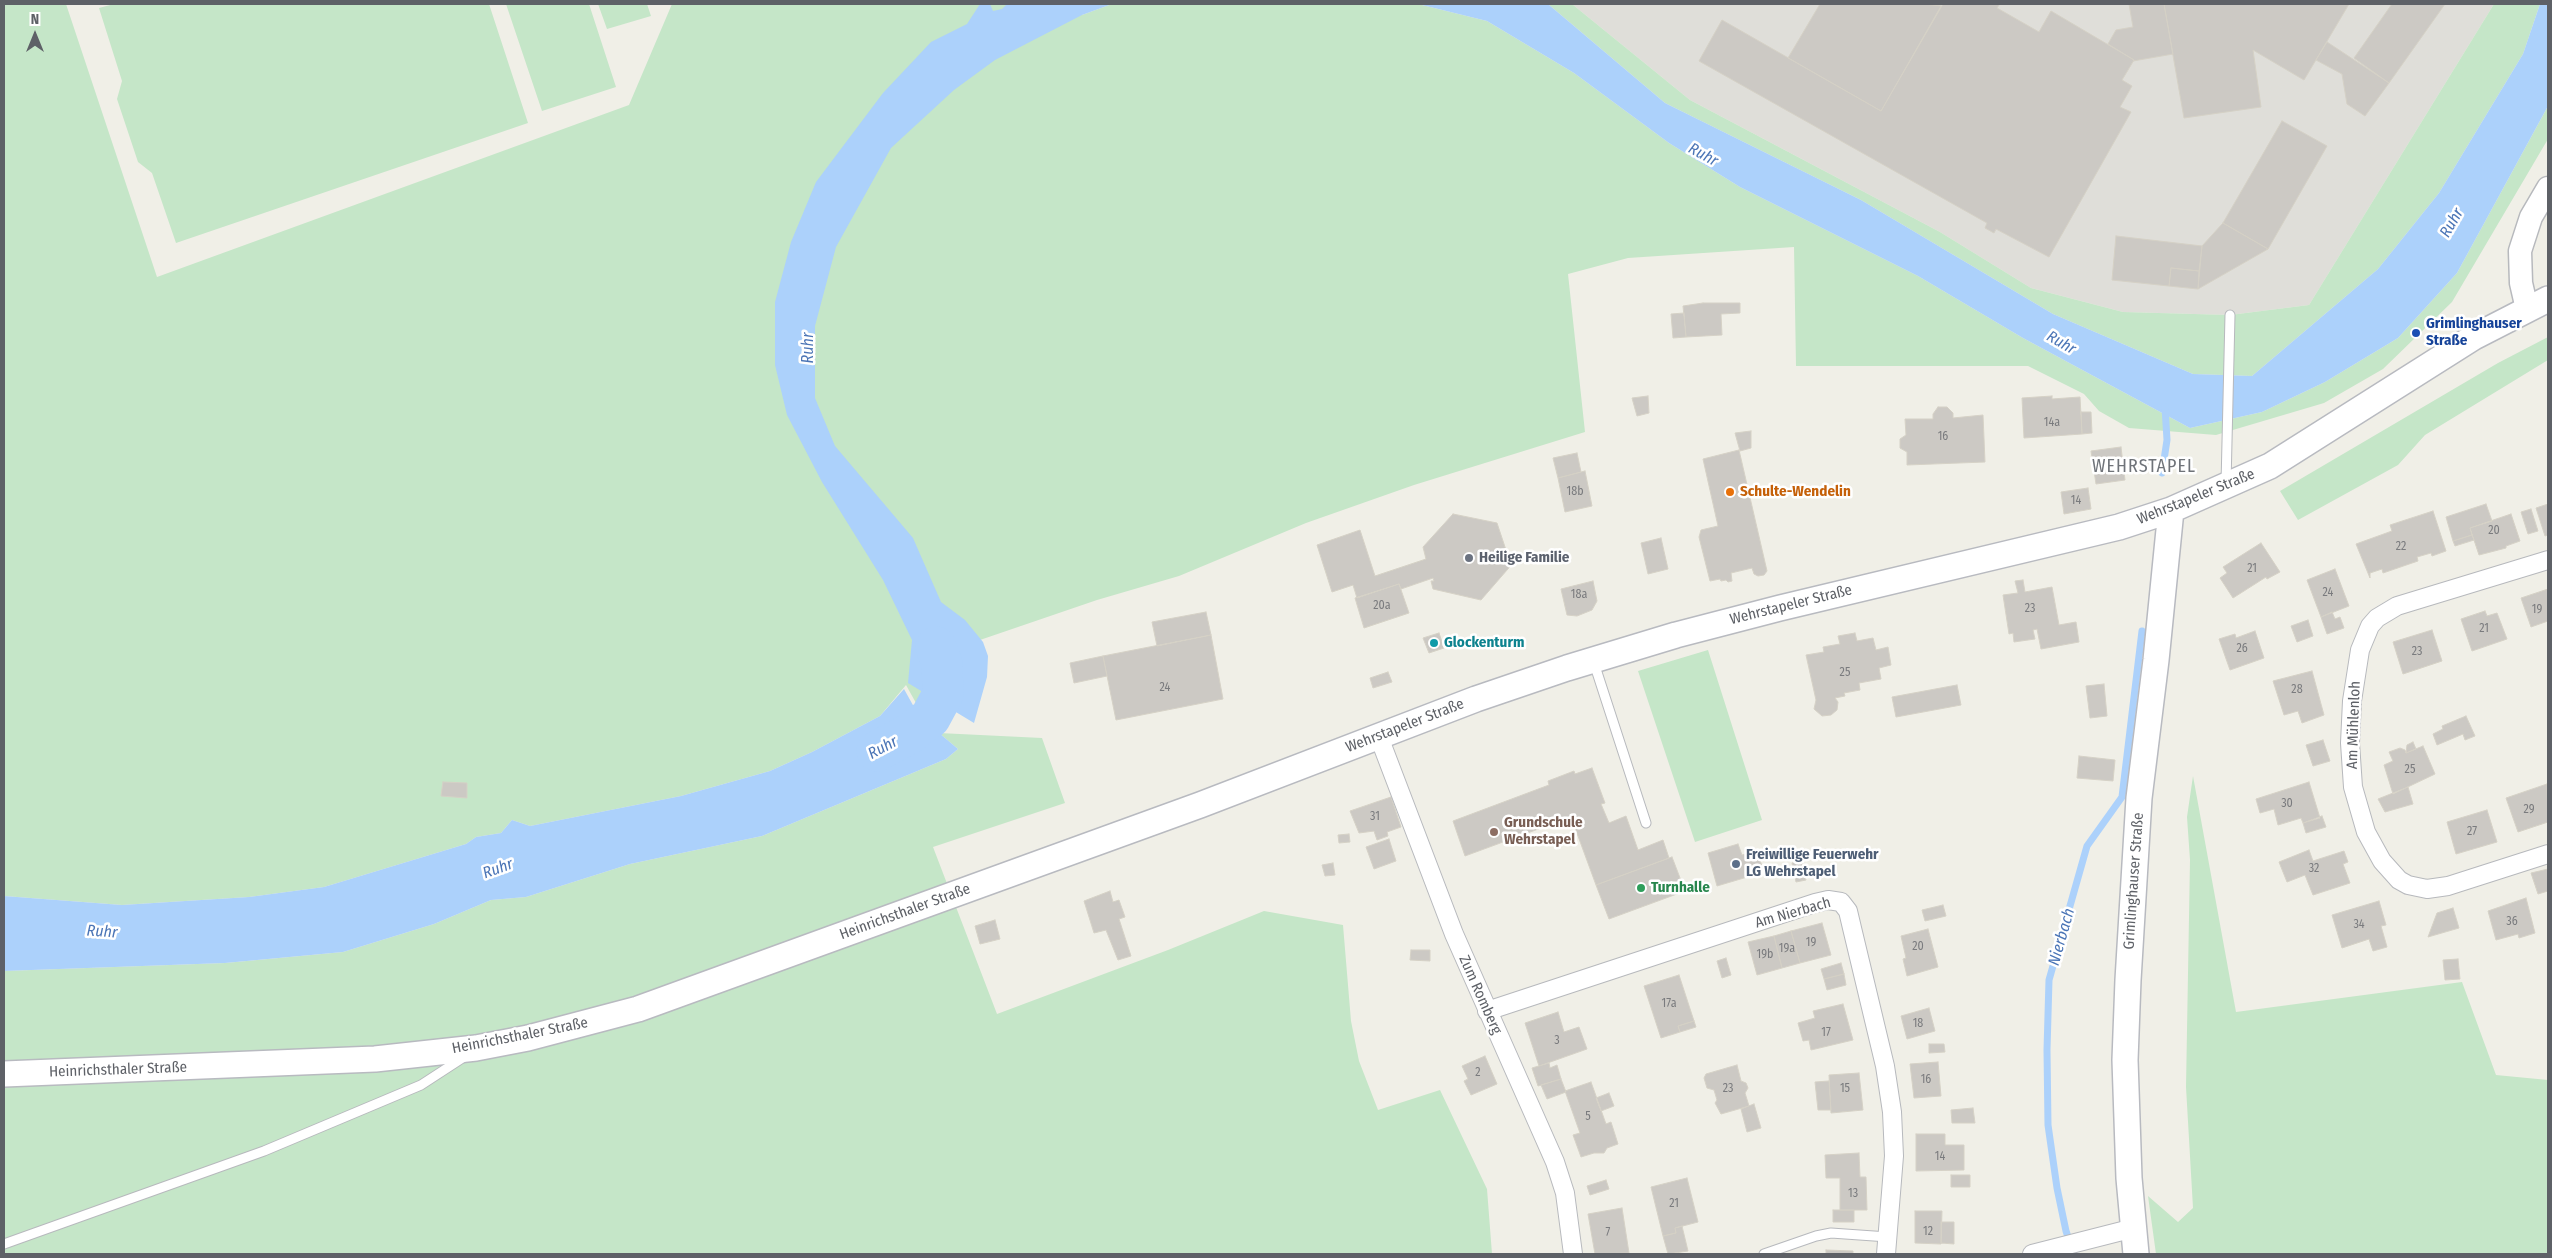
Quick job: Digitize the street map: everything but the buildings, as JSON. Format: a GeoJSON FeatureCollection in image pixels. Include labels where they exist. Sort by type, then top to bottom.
{"type":"FeatureCollection","features":[{"type":"Feature","properties":{"kind":"main road","name":"Wehrstapeler Straße"},"geometry":{"type":"LineString","coordinates":[[1012,873],[1200,805],[1476,699],[1593,660],[1761,612],[2119,527],[2171,510],[2226,475],[2270,466],[2474,337],[2538,304]]}},
{"type":"Feature","properties":{"kind":"main road","name":"Grimlinghauser Straße"},"geometry":{"type":"LineString","coordinates":[[2136,1254],[2129,1178],[2125,1060],[2128,960],[2139,798],[2156,660],[2171,510]]}},
{"type":"Feature","properties":{"kind":"main road","name":"Heinrichsthaler Straße"},"geometry":{"type":"LineString","coordinates":[[4,1074],[337,1061],[476,1048],[528,1038],[638,1009],[1012,873]]}},
{"type":"Feature","properties":{"kind":"street"},"geometry":{"type":"LineString","coordinates":[[2538,304],[2521,283],[2520,252],[2531,217],[2548,188]]}},
{"type":"Feature","properties":{"kind":"street","name":"Am Mühlenloh"},"geometry":{"type":"LineString","coordinates":[[2548,560],[2397,606],[2377,618],[2365,635],[2357,663],[2352,700],[2350,759],[2355,793],[2366,832],[2386,866],[2399,880],[2408,885],[2428,889],[2448,886],[2548,854]]}},
{"type":"Feature","properties":{"kind":"street","name":"Zum Romberg"},"geometry":{"type":"LineString","coordinates":[[1379,736],[1454,934],[1555,1162],[1565,1193],[1573,1254]]}},
{"type":"Feature","properties":{"kind":"street","name":"Am Nierbach"},"geometry":{"type":"LineString","coordinates":[[1487,1011],[1815,903],[1828,900],[1841,902],[1848,911],[1885,1066],[1890,1102],[1894,1156],[1887,1246]]}},
{"type":"Feature","properties":{"kind":"street"},"geometry":{"type":"LineString","coordinates":[[2032,1254],[2134,1228]]}},
{"type":"Feature","properties":{"kind":"lane"},"geometry":{"type":"LineString","coordinates":[[2226,475],[2230,315]]}},
{"type":"Feature","properties":{"kind":"lane"},"geometry":{"type":"LineString","coordinates":[[1593,660],[1646,823]]}},
{"type":"Feature","properties":{"kind":"lane"},"geometry":{"type":"LineString","coordinates":[[4,1244],[264,1151],[421,1085],[448,1069],[476,1048]]}},
{"type":"Feature","properties":{"kind":"lane"},"geometry":{"type":"LineString","coordinates":[[1764,1254],[1816,1236],[1831,1233],[1887,1246]]}},
{"type":"Feature","properties":{"kind":"shaded area"},"geometry":{"type":"Polygon","coordinates":[[[1572,4],[2494,4],[2309,305],[2230,315],[2123,312],[2031,288],[1940,232],[1690,100],[1572,4]]]}},
{"type":"Feature","properties":{"kind":"green space"},"geometry":{"type":"Polygon","coordinates":[[[4,4],[66,4],[157,277],[629,105],[672,4],[1082,4],[1082,15],[1112,4],[1418,4],[1487,21],[1574,73],[1669,143],[1740,187],[1918,276],[2023,338],[2190,428],[2262,412],[2325,382],[2398,338],[2457,273],[2548,106],[2548,139],[2452,302],[2383,369],[2324,403],[2216,435],[2129,428],[2099,411],[2084,394],[2028,366],[1796,366],[1794,247],[1628,258],[1568,274],[1585,432],[1414,485],[1306,523],[1179,576],[1097,600],[939,654],[921,712],[906,685],[880,716],[812,752],[770,771],[681,796],[530,826],[512,820],[501,833],[476,837],[466,844],[324,887],[249,897],[122,905],[4,896],[4,4]]]}},
{"type":"Feature","properties":{"kind":"green space"},"geometry":{"type":"Polygon","coordinates":[[[114,4],[489,4],[528,123],[176,243],[152,173],[138,162],[117,99],[122,81],[99,8],[114,4]]]}},
{"type":"Feature","properties":{"kind":"green space"},"geometry":{"type":"Polygon","coordinates":[[[506,4],[589,4],[616,87],[542,111],[506,4]]]}},
{"type":"Feature","properties":{"kind":"green space"},"geometry":{"type":"Polygon","coordinates":[[[598,4],[647,4],[651,16],[607,29],[598,4]]]}},
{"type":"Feature","properties":{"kind":"green space"},"geometry":{"type":"Polygon","coordinates":[[[1548,4],[1572,4],[1690,100],[1940,232],[2031,288],[2123,312],[2230,315],[2309,305],[2494,4],[2540,4],[2523,54],[2439,193],[2378,269],[2252,376],[2193,374],[2053,314],[1861,200],[1665,103],[1548,4]]]}},
{"type":"Feature","properties":{"kind":"green space"},"geometry":{"type":"Polygon","coordinates":[[[2548,337],[2548,360],[2425,435],[2398,465],[2298,520],[2280,491],[2498,363],[2548,337]]]}},
{"type":"Feature","properties":{"kind":"green space"},"geometry":{"type":"Polygon","coordinates":[[[1708,650],[1762,820],[1695,842],[1638,671],[1708,650]]]}},
{"type":"Feature","properties":{"kind":"green space"},"geometry":{"type":"Polygon","coordinates":[[[939,733],[1042,738],[1065,803],[933,847],[997,1014],[1168,950],[1264,911],[1343,925],[1351,1021],[1359,1061],[1378,1110],[1440,1090],[1487,1189],[1492,1254],[4,1254],[4,971],[225,963],[343,952],[434,924],[491,900],[526,897],[630,864],[762,836],[946,759],[958,749],[939,733]]]}},
{"type":"Feature","properties":{"kind":"green space"},"geometry":{"type":"Polygon","coordinates":[[[2193,776],[2236,1012],[2462,982],[2496,1075],[2548,1080],[2548,1254],[2156,1254],[2148,1196],[2178,1222],[2193,1208],[2186,1087],[2190,860],[2187,817],[2193,776]]]}},
{"type":"Feature","properties":{"kind":"water"},"geometry":{"type":"Polygon","coordinates":[[[980,4],[990,4],[993,11],[1002,9],[1007,4],[1112,4],[1082,15],[995,60],[954,90],[891,148],[836,247],[815,326],[815,398],[835,446],[913,538],[941,602],[965,620],[983,642],[988,656],[987,677],[974,723],[908,683],[912,640],[883,580],[822,482],[787,415],[775,365],[775,302],[791,242],[816,182],[883,93],[931,42],[967,24],[980,4]]]}},
{"type":"Feature","properties":{"kind":"water"},"geometry":{"type":"Polygon","coordinates":[[[1418,4],[1548,4],[1665,103],[1861,200],[2053,314],[2193,374],[2252,376],[2378,269],[2439,193],[2523,54],[2540,4],[2548,4],[2548,106],[2457,273],[2398,338],[2325,382],[2262,412],[2190,428],[2023,338],[1918,276],[1740,187],[1669,143],[1574,73],[1487,21],[1418,4]]]}},
{"type":"Feature","properties":{"kind":"water"},"geometry":{"type":"Polygon","coordinates":[[[904,689],[919,716],[958,749],[946,759],[762,836],[630,864],[526,897],[491,900],[434,924],[343,952],[225,963],[4,971],[4,896],[122,905],[249,897],[324,887],[466,844],[476,837],[501,833],[512,820],[530,826],[681,796],[770,771],[812,752],[880,716],[904,689]]]}},
{"type":"Feature","properties":{"kind":"waterway","name":"Nierbach"},"geometry":{"type":"LineString","coordinates":[[2162,473],[2167,440],[2165,407]]}},
{"type":"Feature","properties":{"kind":"waterway","name":"Nierbach"},"geometry":{"type":"LineString","coordinates":[[2074,1254],[2066,1231],[2057,1188],[2048,1125],[2047,1050],[2049,980],[2087,846],[2122,797],[2142,631]]}},
{"type":"Feature","properties":{"kind":"waterway","name":"Ruhr"},"geometry":{"type":"LineString","coordinates":[[877,751],[907,735],[930,718],[943,694],[942,664],[936,647]]}},
{"type":"Feature","properties":{"kind":"place","name":"Grimlinghauser Straße"},"geometry":{"type":"Point","coordinates":[2416,333]}},
{"type":"Feature","properties":{"kind":"place","name":"Schulte-Wendelin"},"geometry":{"type":"Point","coordinates":[1730,492]}},
{"type":"Feature","properties":{"kind":"place","name":"Heilige Familie"},"geometry":{"type":"Point","coordinates":[1469,558]}},
{"type":"Feature","properties":{"kind":"place","name":"Glockenturm"},"geometry":{"type":"Point","coordinates":[1434,643]}},
{"type":"Feature","properties":{"kind":"place","name":"Grundschule Wehrstapel"},"geometry":{"type":"Point","coordinates":[1494,832]}},
{"type":"Feature","properties":{"kind":"place","name":"Freiwillige Feuerwehr LG Wehrstapel"},"geometry":{"type":"Point","coordinates":[1736,864]}},
{"type":"Feature","properties":{"kind":"place","name":"Turnhalle"},"geometry":{"type":"Point","coordinates":[1641,888]}},
{"type":"Feature","properties":{"kind":"district","name":"WEHRSTAPEL"},"geometry":{"type":"Point","coordinates":[2144,467]}}]}
